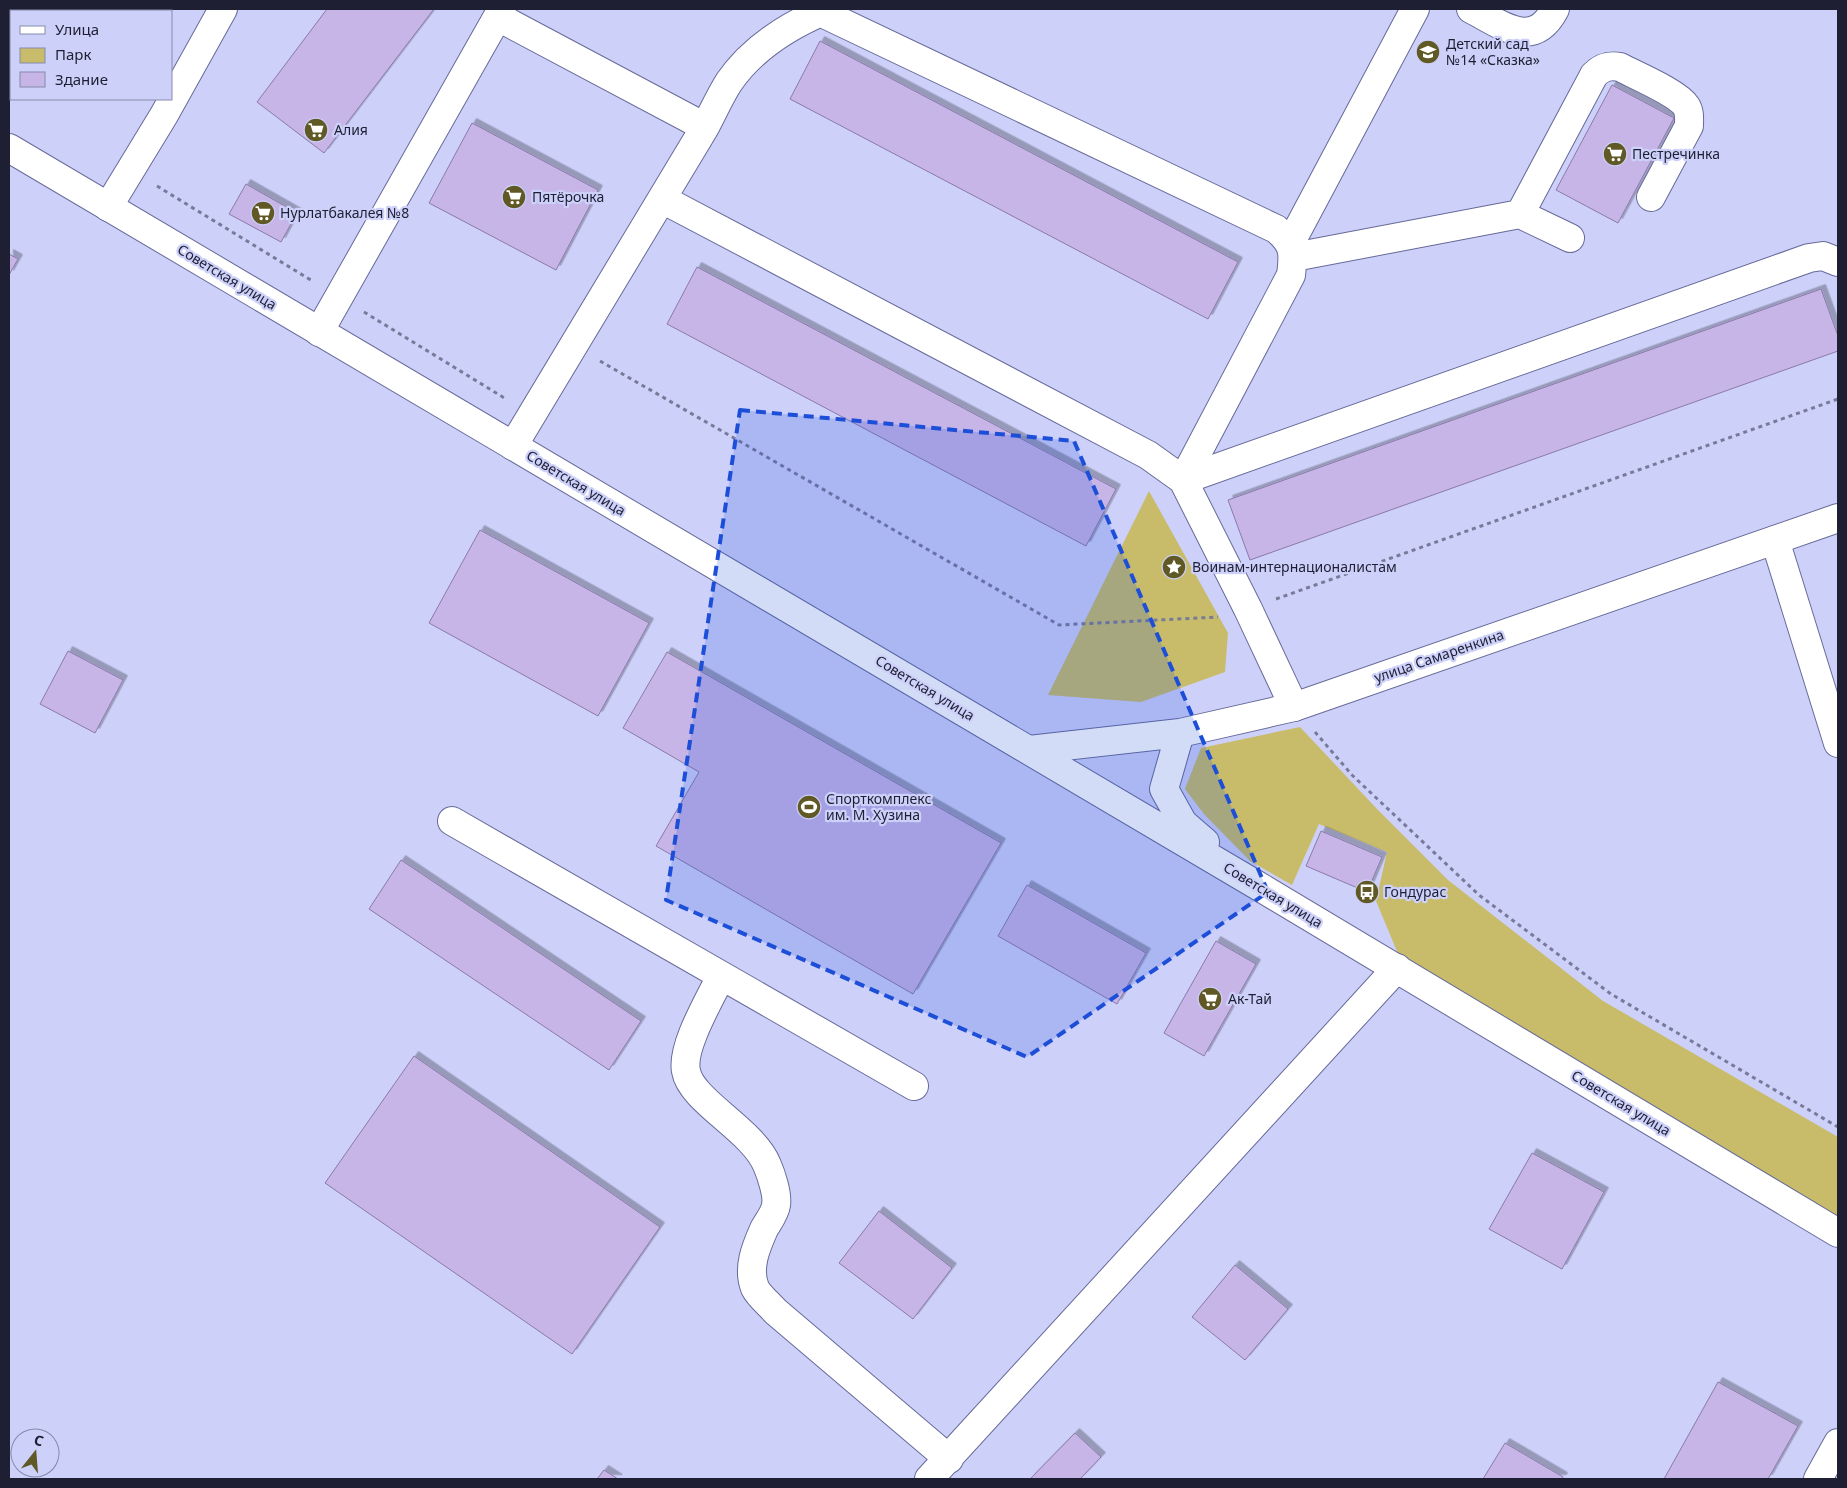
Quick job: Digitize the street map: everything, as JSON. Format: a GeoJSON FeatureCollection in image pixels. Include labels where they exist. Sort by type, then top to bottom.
{"type":"FeatureCollection","features":[{"type":"Feature","properties":{"kind":"main road"},"geometry":{"type":"LineString","coordinates":[[108,207],[164,115],[223,9]]}},
{"type":"Feature","properties":{"kind":"main road"},"geometry":{"type":"LineString","coordinates":[[1183,480],[1290,275],[1292,250],[1415,9]]}},
{"type":"Feature","properties":{"kind":"main road"},"geometry":{"type":"LineString","coordinates":[[1471,9],[1509,29],[1527,32],[1537,30],[1548,22],[1555,9]]}},
{"type":"Feature","properties":{"kind":"main road"},"geometry":{"type":"LineString","coordinates":[[513,446],[705,127],[729,82],[755,53],[785,29],[824,10],[1276,229],[1292,250]]}},
{"type":"Feature","properties":{"kind":"main road"},"geometry":{"type":"LineString","coordinates":[[319,332],[500,13],[705,127]]}},
{"type":"Feature","properties":{"kind":"main road"},"geometry":{"type":"LineString","coordinates":[[1520,214],[1594,75],[1601,68],[1610,66],[1620,67],[1674,95],[1685,104],[1689,114],[1689,126],[1651,197]]}},
{"type":"Feature","properties":{"kind":"main road","name":"Советская улица"},"geometry":{"type":"LineString","coordinates":[[9,148],[1397,968],[1838,1233]]}},
{"type":"Feature","properties":{"kind":"main road"},"geometry":{"type":"LineString","coordinates":[[662,199],[1148,455],[1183,480],[1248,609],[1294,707]]}},
{"type":"Feature","properties":{"kind":"main road"},"geometry":{"type":"LineString","coordinates":[[1292,250],[1520,214],[1570,238]]}},
{"type":"Feature","properties":{"kind":"main road"},"geometry":{"type":"LineString","coordinates":[[1183,480],[1809,258],[1823,256],[1838,262]]}},
{"type":"Feature","properties":{"kind":"main road","name":"улица Самаренкина"},"geometry":{"type":"LineString","coordinates":[[1029,750],[1180,734],[1294,707],[1838,518]]}},
{"type":"Feature","properties":{"kind":"main road"},"geometry":{"type":"LineString","coordinates":[[1776,540],[1838,743]]}},
{"type":"Feature","properties":{"kind":"main road"},"geometry":{"type":"LineString","coordinates":[[1180,734],[1164,789],[1183,823],[1255,884]]}},
{"type":"Feature","properties":{"kind":"main road"},"geometry":{"type":"LineString","coordinates":[[452,822],[914,1086]]}},
{"type":"Feature","properties":{"kind":"main road"},"geometry":{"type":"LineString","coordinates":[[929,1479],[1397,968]]}},
{"type":"Feature","properties":{"kind":"main road"},"geometry":{"type":"LineString","coordinates":[[721,976],[688,1046],[684,1060],[686,1074],[695,1090],[753,1141],[767,1163],[773,1180],[776,1205],[761,1236],[751,1266],[755,1288],[774,1311],[949,1459]]}},
{"type":"Feature","properties":{"kind":"main road"},"geometry":{"type":"LineString","coordinates":[[1818,1479],[1838,1443]]}},
{"type":"Feature","properties":{"kind":"path"},"geometry":{"type":"LineString","coordinates":[[573,346],[1059,626],[1231,616],[1838,399]]}},
{"type":"Feature","properties":{"kind":"path"},"geometry":{"type":"LineString","coordinates":[[1294,707],[1352,775],[1479,895],[1611,994],[1838,1127]]}},
{"type":"Feature","properties":{"kind":"highlighted area"},"geometry":{"type":"Polygon","coordinates":[[[740,410],[1074,441],[1268,892],[1027,1057],[666,900],[740,410]]]}},
{"type":"Feature","properties":{"kind":"green space"},"geometry":{"type":"Polygon","coordinates":[[[1149,491],[1228,633],[1225,672],[1141,702],[1048,695],[1149,491]]]}},
{"type":"Feature","properties":{"kind":"green space"},"geometry":{"type":"Polygon","coordinates":[[[1300,727],[1378,810],[1448,880],[1603,1001],[1838,1137],[1838,1223],[1401,961],[1376,901],[1387,852],[1319,824],[1292,885],[1250,861],[1204,814],[1185,789],[1201,748],[1300,727]]]}},
{"type":"Feature","properties":{"kind":"building"},"geometry":{"type":"Polygon","coordinates":[[[327,9],[434,9],[324,153],[257,102],[327,9]]]}},
{"type":"Feature","properties":{"kind":"building"},"geometry":{"type":"Polygon","coordinates":[[[820,41],[1238,262],[1208,319],[790,99],[820,41]]]}},
{"type":"Feature","properties":{"kind":"building","name":"Пестречинка"},"geometry":{"type":"Polygon","coordinates":[[[1612,85],[1674,118],[1618,223],[1556,190],[1612,85]]]}},
{"type":"Feature","properties":{"kind":"building"},"geometry":{"type":"Polygon","coordinates":[[[472,123],[598,190],[556,270],[429,203],[472,123]]]}},
{"type":"Feature","properties":{"kind":"building","name":"Нурлатбакалея №8"},"geometry":{"type":"Polygon","coordinates":[[[246,184],[297,213],[281,242],[229,214],[246,184]]]}},
{"type":"Feature","properties":{"kind":"building"},"geometry":{"type":"Polygon","coordinates":[[[9,254],[18,259],[9,275],[9,254]]]}},
{"type":"Feature","properties":{"kind":"building"},"geometry":{"type":"Polygon","coordinates":[[[697,267],[1116,489],[1086,546],[667,324],[697,267]]]}},
{"type":"Feature","properties":{"kind":"building"},"geometry":{"type":"Polygon","coordinates":[[[1821,289],[1838,336],[1838,351],[1250,560],[1228,500],[1821,289]]]}},
{"type":"Feature","properties":{"kind":"building"},"geometry":{"type":"Polygon","coordinates":[[[480,530],[649,623],[598,716],[429,623],[480,530]]]}},
{"type":"Feature","properties":{"kind":"building"},"geometry":{"type":"Polygon","coordinates":[[[68,651],[123,680],[95,733],[40,704],[68,651]]]}},
{"type":"Feature","properties":{"kind":"building","name":"Спорткомплекс им. М. Хузина"},"geometry":{"type":"Polygon","coordinates":[[[667,652],[1001,843],[913,994],[656,846],[699,772],[623,728],[667,652]]]}},
{"type":"Feature","properties":{"kind":"building"},"geometry":{"type":"Polygon","coordinates":[[[1321,831],[1382,857],[1367,892],[1306,866],[1321,831]]]}},
{"type":"Feature","properties":{"kind":"building"},"geometry":{"type":"Polygon","coordinates":[[[401,860],[641,1021],[609,1070],[369,909],[401,860]]]}},
{"type":"Feature","properties":{"kind":"building"},"geometry":{"type":"Polygon","coordinates":[[[1027,885],[1146,953],[1117,1004],[998,936],[1027,885]]]}},
{"type":"Feature","properties":{"kind":"building","name":"Ак-Тай"},"geometry":{"type":"Polygon","coordinates":[[[1216,941],[1256,964],[1204,1056],[1164,1033],[1216,941]]]}},
{"type":"Feature","properties":{"kind":"building"},"geometry":{"type":"Polygon","coordinates":[[[414,1056],[660,1227],[572,1354],[325,1183],[414,1056]]]}},
{"type":"Feature","properties":{"kind":"building"},"geometry":{"type":"Polygon","coordinates":[[[1532,1153],[1604,1192],[1562,1269],[1489,1229],[1532,1153]]]}},
{"type":"Feature","properties":{"kind":"building"},"geometry":{"type":"Polygon","coordinates":[[[879,1211],[952,1268],[913,1319],[839,1263],[879,1211]]]}},
{"type":"Feature","properties":{"kind":"building"},"geometry":{"type":"Polygon","coordinates":[[[1235,1265],[1288,1309],[1245,1360],[1192,1317],[1235,1265]]]}},
{"type":"Feature","properties":{"kind":"building"},"geometry":{"type":"Polygon","coordinates":[[[1718,1382],[1798,1426],[1768,1479],[1664,1479],[1718,1382]]]}},
{"type":"Feature","properties":{"kind":"building"},"geometry":{"type":"Polygon","coordinates":[[[1075,1433],[1101,1457],[1080,1479],[1030,1479],[1075,1433]]]}},
{"type":"Feature","properties":{"kind":"building"},"geometry":{"type":"Polygon","coordinates":[[[1505,1443],[1563,1477],[1562,1479],[1483,1479],[1505,1443]]]}},
{"type":"Feature","properties":{"kind":"building"},"geometry":{"type":"Polygon","coordinates":[[[604,1470],[618,1479],[597,1479],[604,1470]]]}},
{"type":"Feature","properties":{"kind":"place","name":"Детский сад №14 «Сказка»"},"geometry":{"type":"Point","coordinates":[1428,52]}},
{"type":"Feature","properties":{"kind":"place","name":"Алия"},"geometry":{"type":"Point","coordinates":[316,130]}},
{"type":"Feature","properties":{"kind":"place","name":"Пестречинка"},"geometry":{"type":"Point","coordinates":[1615,154]}},
{"type":"Feature","properties":{"kind":"place","name":"Пятёрочка"},"geometry":{"type":"Point","coordinates":[514,197]}},
{"type":"Feature","properties":{"kind":"place","name":"Нурлатбакалея №8"},"geometry":{"type":"Point","coordinates":[263,213]}},
{"type":"Feature","properties":{"kind":"place","name":"Воинам-интернационалистам"},"geometry":{"type":"Point","coordinates":[1174,567]}},
{"type":"Feature","properties":{"kind":"place","name":"Спорткомплекс им. М. Хузина"},"geometry":{"type":"Point","coordinates":[809,807]}},
{"type":"Feature","properties":{"kind":"place","name":"Гондурас"},"geometry":{"type":"Point","coordinates":[1367,892]}},
{"type":"Feature","properties":{"kind":"place","name":"Ак-Тай"},"geometry":{"type":"Point","coordinates":[1210,999]}}]}
